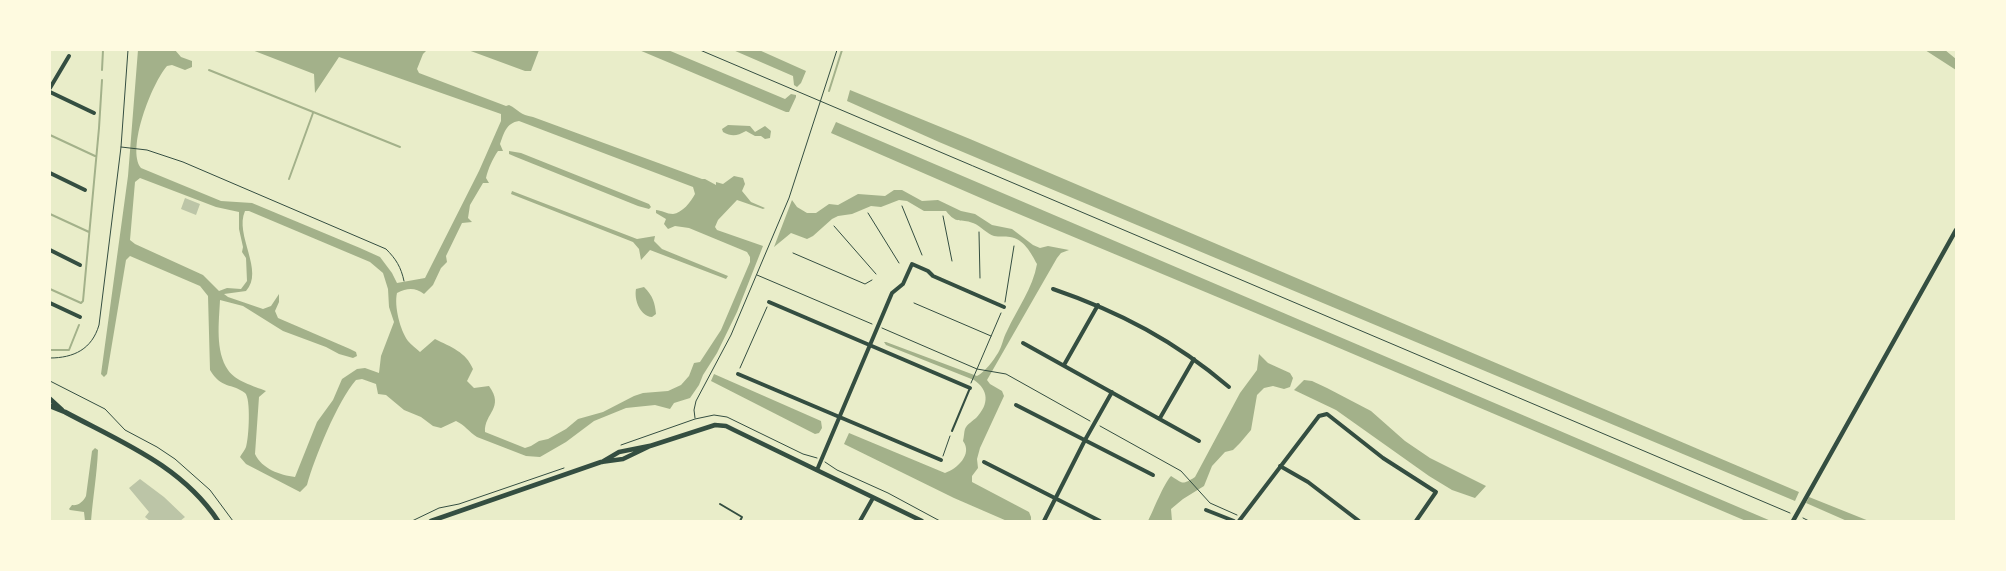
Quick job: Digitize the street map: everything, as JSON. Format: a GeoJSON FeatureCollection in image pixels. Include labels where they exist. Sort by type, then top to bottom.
{"type":"FeatureCollection","features":[{"type":"Feature","properties":{"kind":"main road"},"geometry":{"type":"LineString","coordinates":[[50,399],[65,412]]}},
{"type":"Feature","properties":{"kind":"main road"},"geometry":{"type":"LineString","coordinates":[[50,406],[65,412],[164,465],[195,492],[218,521]]}},
{"type":"Feature","properties":{"kind":"street"},"geometry":{"type":"LineString","coordinates":[[69,56],[50,90],[94,113]]}},
{"type":"Feature","properties":{"kind":"street"},"geometry":{"type":"LineString","coordinates":[[50,173],[85,190]]}},
{"type":"Feature","properties":{"kind":"street"},"geometry":{"type":"LineString","coordinates":[[1792,521],[1956,230]]}},
{"type":"Feature","properties":{"kind":"street"},"geometry":{"type":"LineString","coordinates":[[50,250],[80,265]]}},
{"type":"Feature","properties":{"kind":"street"},"geometry":{"type":"LineString","coordinates":[[817,470],[892,293],[903,284],[912,264],[928,271],[933,276],[1004,307]]}},
{"type":"Feature","properties":{"kind":"street"},"geometry":{"type":"LineString","coordinates":[[1053,289],[1098,305],[1147,328],[1194,359],[1229,387]]}},
{"type":"Feature","properties":{"kind":"street"},"geometry":{"type":"LineString","coordinates":[[769,302],[970,388]]}},
{"type":"Feature","properties":{"kind":"street"},"geometry":{"type":"LineString","coordinates":[[50,303],[80,317]]}},
{"type":"Feature","properties":{"kind":"street"},"geometry":{"type":"LineString","coordinates":[[1064,365],[1098,305]]}},
{"type":"Feature","properties":{"kind":"street"},"geometry":{"type":"LineString","coordinates":[[1023,343],[1199,441]]}},
{"type":"Feature","properties":{"kind":"street"},"geometry":{"type":"LineString","coordinates":[[1160,418],[1194,359]]}},
{"type":"Feature","properties":{"kind":"street"},"geometry":{"type":"LineString","coordinates":[[738,374],[941,460]]}},
{"type":"Feature","properties":{"kind":"street"},"geometry":{"type":"LineString","coordinates":[[1044,521],[1085,440],[1112,392]]}},
{"type":"Feature","properties":{"kind":"street"},"geometry":{"type":"LineString","coordinates":[[1016,405],[1153,475]]}},
{"type":"Feature","properties":{"kind":"street"},"geometry":{"type":"LineString","coordinates":[[1240,519],[1319,416],[1327,414],[1383,458],[1436,492],[1416,521]]}},
{"type":"Feature","properties":{"kind":"street"},"geometry":{"type":"LineString","coordinates":[[431,521],[601,462],[623,459],[650,446],[704,427],[720,425],[922,521]]}},
{"type":"Feature","properties":{"kind":"street"},"geometry":{"type":"LineString","coordinates":[[984,462],[1100,521]]}},
{"type":"Feature","properties":{"kind":"street"},"geometry":{"type":"LineString","coordinates":[[1280,466],[1308,482],[1359,521]]}},
{"type":"Feature","properties":{"kind":"street"},"geometry":{"type":"LineString","coordinates":[[860,521],[873,498]]}},
{"type":"Feature","properties":{"kind":"street"},"geometry":{"type":"LineString","coordinates":[[1206,510],[1234,521]]}},
{"type":"Feature","properties":{"kind":"lane"},"geometry":{"type":"LineString","coordinates":[[952,431],[970,388]]}},
{"type":"Feature","properties":{"kind":"lane"},"geometry":{"type":"LineString","coordinates":[[720,504],[742,517],[740,521]]}},
{"type":"Feature","properties":{"kind":"path"},"geometry":{"type":"LineString","coordinates":[[50,358],[72,355],[90,344],[96,334],[114,212],[128,50]]}},
{"type":"Feature","properties":{"kind":"path"},"geometry":{"type":"LineString","coordinates":[[700,50],[1810,521]]}},
{"type":"Feature","properties":{"kind":"path"},"geometry":{"type":"LineString","coordinates":[[695,419],[696,401],[731,335],[789,198],[837,50]]}},
{"type":"Feature","properties":{"kind":"path"},"geometry":{"type":"LineString","coordinates":[[120,147],[166,155],[386,249],[395,257],[401,268],[404,281]]}},
{"type":"Feature","properties":{"kind":"path"},"geometry":{"type":"LineString","coordinates":[[902,206],[922,255]]}},
{"type":"Feature","properties":{"kind":"path"},"geometry":{"type":"LineString","coordinates":[[868,213],[899,263]]}},
{"type":"Feature","properties":{"kind":"path"},"geometry":{"type":"LineString","coordinates":[[943,216],[952,261]]}},
{"type":"Feature","properties":{"kind":"path"},"geometry":{"type":"LineString","coordinates":[[834,226],[876,274]]}},
{"type":"Feature","properties":{"kind":"path"},"geometry":{"type":"LineString","coordinates":[[979,232],[980,278]]}},
{"type":"Feature","properties":{"kind":"path"},"geometry":{"type":"LineString","coordinates":[[793,253],[865,284],[872,280]]}},
{"type":"Feature","properties":{"kind":"path"},"geometry":{"type":"LineString","coordinates":[[758,275],[979,369],[1003,373]]}},
{"type":"Feature","properties":{"kind":"path"},"geometry":{"type":"LineString","coordinates":[[738,374],[769,302]]}},
{"type":"Feature","properties":{"kind":"path"},"geometry":{"type":"LineString","coordinates":[[914,303],[992,336]]}},
{"type":"Feature","properties":{"kind":"path"},"geometry":{"type":"LineString","coordinates":[[971,382],[975,373]]}},
{"type":"Feature","properties":{"kind":"path"},"geometry":{"type":"LineString","coordinates":[[50,381],[105,409],[125,430],[175,459],[210,490],[232,521]]}},
{"type":"Feature","properties":{"kind":"path"},"geometry":{"type":"LineString","coordinates":[[620,446],[695,419],[714,415],[723,416],[803,454],[821,460],[837,470],[888,493],[940,521]]}},
{"type":"Feature","properties":{"kind":"path"},"geometry":{"type":"LineString","coordinates":[[941,460],[952,431]]}},
{"type":"Feature","properties":{"kind":"path"},"geometry":{"type":"LineString","coordinates":[[412,521],[439,508],[459,504],[567,467]]}},
{"type":"Feature","properties":{"kind":"path"},"geometry":{"type":"LineString","coordinates":[[1181,471],[1204,499],[1240,519]]}},
{"type":"Feature","properties":{"kind":"shaded area"},"geometry":{"type":"Polygon","coordinates":[[[138,50],[175,50],[181,57],[192,61],[192,67],[185,70],[172,65],[167,66],[154,86],[139,132],[137,159],[141,168],[221,201],[252,203],[360,248],[380,257],[397,283],[425,278],[479,171],[501,121],[501,114],[339,57],[315,93],[314,74],[252,50],[427,50],[423,54],[417,69],[419,73],[506,106],[509,105],[525,115],[705,179],[716,185],[716,182],[723,184],[734,176],[743,178],[745,184],[742,191],[751,202],[765,208],[763,209],[737,200],[718,220],[715,227],[717,230],[763,246],[737,312],[699,385],[690,398],[674,403],[670,409],[655,405],[626,408],[594,421],[566,442],[540,457],[526,456],[477,437],[456,421],[441,428],[433,426],[421,417],[404,410],[386,395],[378,394],[376,384],[362,379],[356,380],[334,415],[315,460],[307,485],[300,492],[246,464],[240,457],[246,447],[248,435],[249,410],[247,396],[240,390],[222,383],[210,370],[208,296],[200,286],[130,256],[126,260],[107,374],[104,377],[101,374],[128,176],[138,50]],[[519,121],[506,129],[500,144],[503,151],[498,151],[489,167],[486,178],[489,183],[483,183],[470,205],[468,218],[472,222],[462,223],[446,256],[447,262],[441,268],[433,285],[424,294],[411,289],[397,293],[396,304],[402,331],[412,345],[420,352],[435,339],[452,348],[466,358],[473,369],[467,381],[474,388],[489,386],[495,400],[495,405],[487,420],[485,432],[525,448],[548,439],[566,429],[578,419],[603,412],[634,396],[643,393],[668,391],[681,385],[689,376],[694,363],[700,362],[721,330],[750,262],[750,257],[747,252],[689,228],[675,226],[668,229],[664,224],[666,219],[656,213],[656,210],[673,214],[680,212],[689,204],[695,194],[693,187],[519,121]],[[140,178],[135,182],[130,240],[203,275],[219,291],[227,288],[241,289],[247,281],[246,258],[242,252],[243,247],[239,229],[239,212],[216,207],[140,178]],[[245,211],[243,231],[251,263],[251,283],[246,291],[224,294],[263,309],[271,306],[279,294],[279,302],[275,311],[278,318],[350,349],[356,352],[357,356],[353,358],[339,354],[326,347],[283,331],[243,306],[220,300],[219,345],[228,370],[245,383],[266,391],[259,397],[255,454],[262,464],[272,470],[283,475],[295,477],[317,422],[333,400],[342,379],[357,369],[365,368],[379,373],[381,356],[394,322],[389,307],[388,289],[383,273],[370,262],[249,211],[245,211]]]}},
{"type":"Feature","properties":{"kind":"shaded area"},"geometry":{"type":"Polygon","coordinates":[[[468,50],[539,50],[531,71],[525,71],[468,50]]]}},
{"type":"Feature","properties":{"kind":"shaded area"},"geometry":{"type":"Polygon","coordinates":[[[639,50],[668,50],[785,99],[791,94],[796,95],[796,97],[789,112],[786,112],[639,50]]]}},
{"type":"Feature","properties":{"kind":"shaded area"},"geometry":{"type":"Polygon","coordinates":[[[733,50],[759,50],[806,71],[801,83],[797,87],[794,85],[793,76],[733,50]]]}},
{"type":"Feature","properties":{"kind":"shaded area"},"geometry":{"type":"Polygon","coordinates":[[[1925,50],[1945,50],[1956,59],[1956,70],[1925,50]]]}},
{"type":"Feature","properties":{"kind":"shaded area"},"geometry":{"type":"Polygon","coordinates":[[[850,90],[970,139],[1799,492],[1795,501],[939,142],[847,101],[850,90]]]}},
{"type":"Feature","properties":{"kind":"shaded area"},"geometry":{"type":"Polygon","coordinates":[[[836,122],[1771,521],[1746,521],[990,202],[831,133],[836,122]]]}},
{"type":"Feature","properties":{"kind":"shaded area"},"geometry":{"type":"Polygon","coordinates":[[[728,125],[750,126],[755,132],[765,126],[771,131],[770,138],[765,139],[746,131],[737,135],[729,135],[723,132],[722,129],[728,125]]]}},
{"type":"Feature","properties":{"kind":"shaded area"},"geometry":{"type":"Polygon","coordinates":[[[509,151],[521,153],[649,204],[651,207],[649,209],[638,206],[516,157],[509,154],[509,151]]]}},
{"type":"Feature","properties":{"kind":"shaded area"},"geometry":{"type":"Polygon","coordinates":[[[894,190],[902,190],[922,201],[938,200],[961,211],[975,214],[992,225],[1012,229],[1040,248],[1048,246],[1069,250],[1061,253],[1057,258],[987,380],[1002,391],[1004,396],[980,448],[977,459],[978,468],[972,476],[972,482],[1029,512],[1031,521],[1007,521],[954,498],[844,444],[849,433],[945,473],[959,465],[966,451],[963,441],[965,429],[984,407],[986,397],[982,388],[974,380],[886,345],[884,342],[977,376],[989,366],[999,351],[1028,290],[1037,264],[1026,247],[1015,238],[994,236],[973,223],[956,220],[946,211],[924,211],[907,201],[899,200],[881,207],[871,206],[852,214],[838,216],[807,239],[791,233],[774,247],[792,200],[797,207],[807,213],[816,213],[829,204],[838,205],[858,194],[885,196],[894,190]]]}},
{"type":"Feature","properties":{"kind":"shaded area"},"geometry":{"type":"Polygon","coordinates":[[[512,191],[637,239],[655,236],[654,241],[662,249],[728,276],[726,279],[650,250],[641,260],[639,249],[633,242],[511,194],[512,191]]]}},
{"type":"Feature","properties":{"kind":"shaded area"},"geometry":{"type":"Polygon","coordinates":[[[644,287],[650,293],[654,303],[656,314],[652,317],[641,311],[637,302],[636,289],[644,287]]]}},
{"type":"Feature","properties":{"kind":"shaded area"},"geometry":{"type":"Polygon","coordinates":[[[1259,354],[1268,363],[1290,373],[1293,378],[1290,387],[1284,389],[1273,386],[1264,388],[1257,395],[1251,430],[1233,450],[1225,452],[1212,466],[1204,486],[1171,509],[1172,521],[1148,521],[1171,476],[1180,482],[1187,482],[1195,477],[1240,393],[1257,370],[1259,354]]]}},
{"type":"Feature","properties":{"kind":"shaded area"},"geometry":{"type":"Polygon","coordinates":[[[714,374],[821,421],[822,428],[819,433],[815,434],[711,381],[714,374]]]}},
{"type":"Feature","properties":{"kind":"shaded area"},"geometry":{"type":"Polygon","coordinates":[[[1304,380],[1312,381],[1371,411],[1405,441],[1430,458],[1486,486],[1475,498],[1452,490],[1429,476],[1336,410],[1294,390],[1304,380]]]}},
{"type":"Feature","properties":{"kind":"shaded area"},"geometry":{"type":"Polygon","coordinates":[[[95,448],[98,450],[91,521],[85,521],[84,512],[69,509],[72,505],[80,503],[86,496],[92,451],[95,448]]]}},
{"type":"Feature","properties":{"kind":"shaded area"},"geometry":{"type":"Polygon","coordinates":[[[1809,497],[1869,521],[1847,521],[1806,503],[1809,497]]]}},
{"type":"Feature","properties":{"kind":"building"},"geometry":{"type":"Polygon","coordinates":[[[185,198],[200,204],[196,215],[181,209],[185,198]]]}},
{"type":"Feature","properties":{"kind":"building"},"geometry":{"type":"Polygon","coordinates":[[[140,479],[164,497],[185,517],[180,521],[150,521],[145,517],[149,512],[129,488],[140,479]]]}},
{"type":"Feature","properties":{"kind":"waterway"},"geometry":{"type":"LineString","coordinates":[[102,70],[103,50]]}},
{"type":"Feature","properties":{"kind":"waterway"},"geometry":{"type":"LineString","coordinates":[[829,91],[842,50]]}},
{"type":"Feature","properties":{"kind":"waterway"},"geometry":{"type":"LineString","coordinates":[[209,70],[400,147]]}},
{"type":"Feature","properties":{"kind":"waterway"},"geometry":{"type":"LineString","coordinates":[[50,289],[81,303],[83,301],[102,80]]}},
{"type":"Feature","properties":{"kind":"waterway"},"geometry":{"type":"LineString","coordinates":[[289,179],[313,113]]}},
{"type":"Feature","properties":{"kind":"waterway"},"geometry":{"type":"LineString","coordinates":[[50,135],[95,156]]}},
{"type":"Feature","properties":{"kind":"waterway"},"geometry":{"type":"LineString","coordinates":[[50,214],[89,232]]}},
{"type":"Feature","properties":{"kind":"waterway"},"geometry":{"type":"LineString","coordinates":[[50,350],[69,350],[79,325]]}}]}
